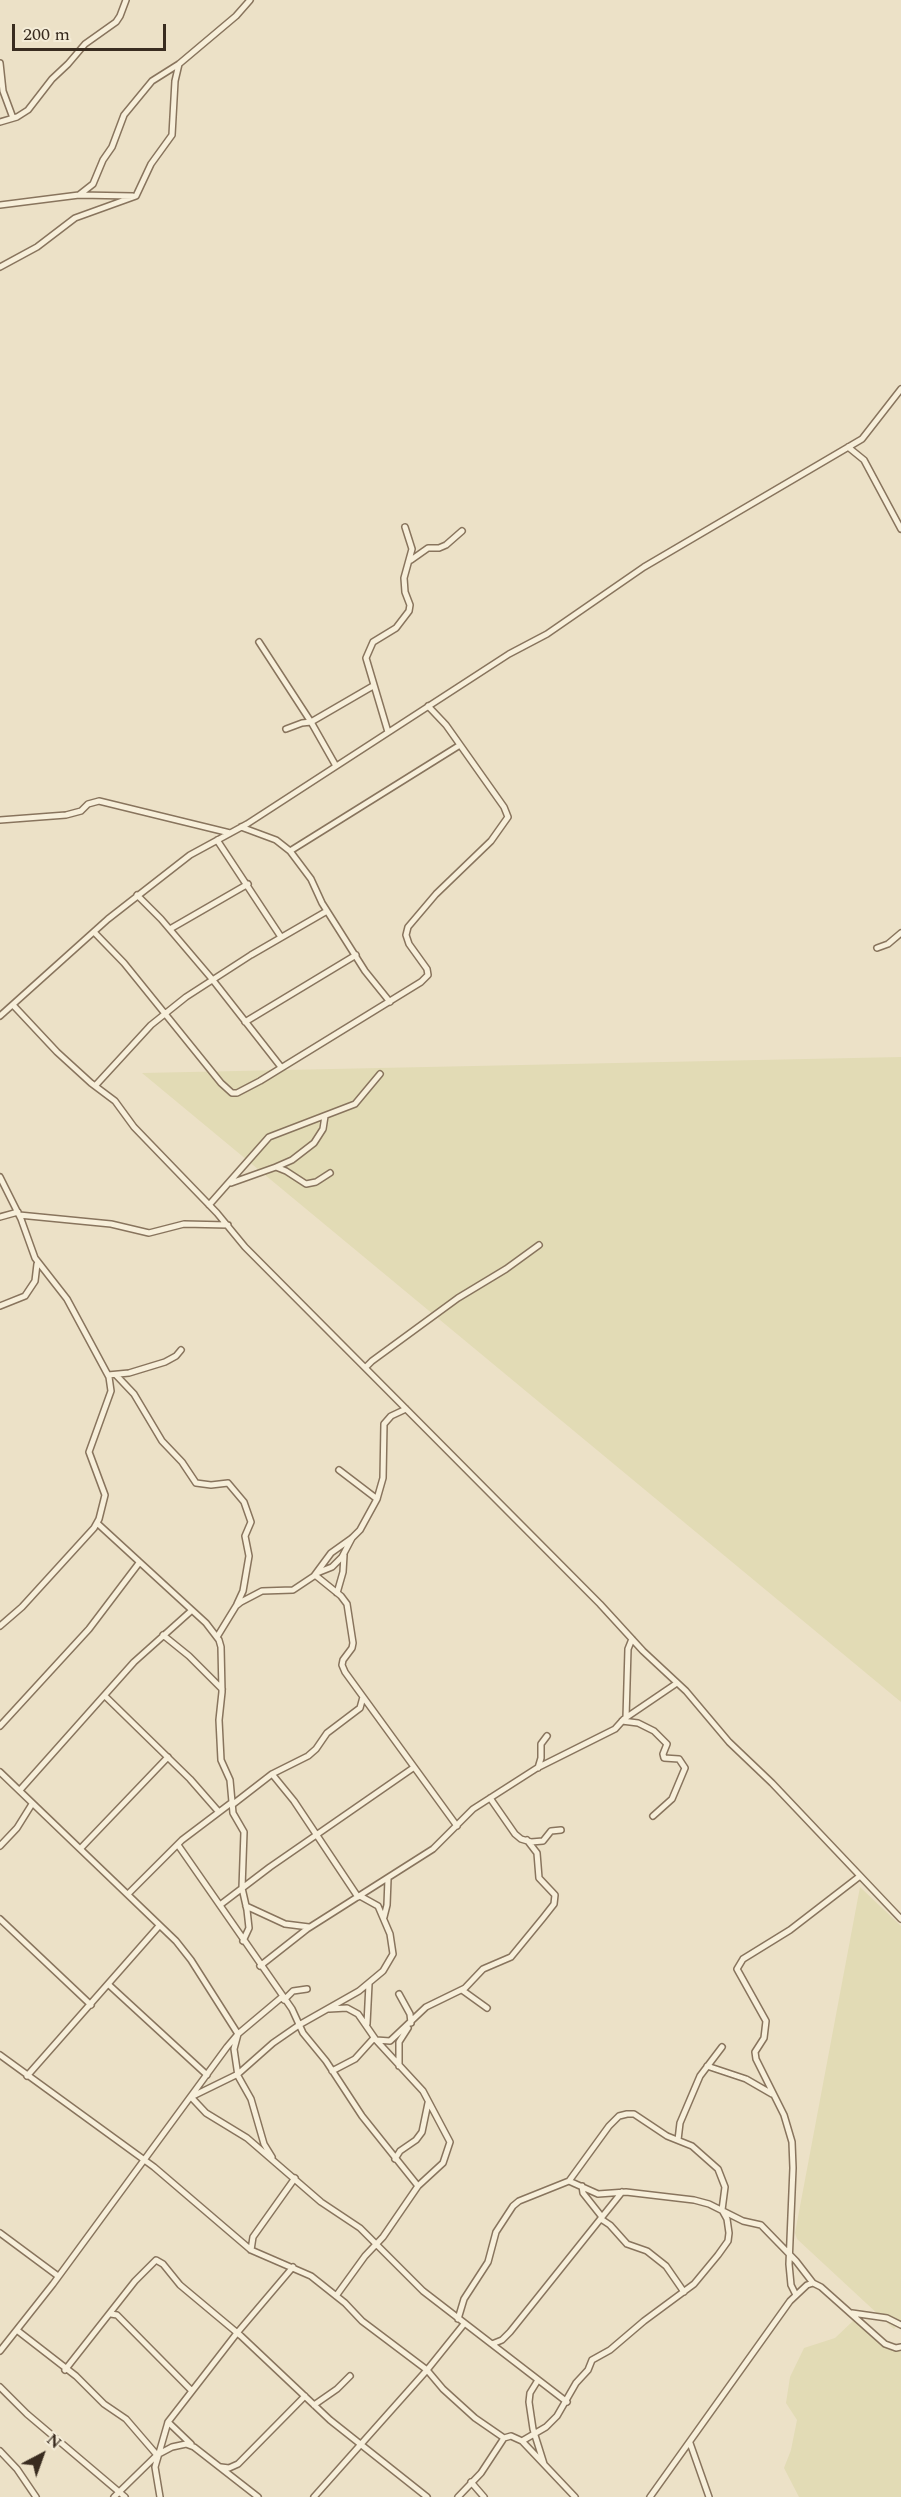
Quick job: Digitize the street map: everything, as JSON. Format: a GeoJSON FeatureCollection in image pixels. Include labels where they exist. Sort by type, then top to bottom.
{"type":"FeatureCollection","features":[{"type":"Feature","properties":{"kind":"street"},"geometry":{"type":"LineString","coordinates":[[0,122],[28,110],[52,79],[91,38],[116,22],[124,9],[126,0]]}},
{"type":"Feature","properties":{"kind":"street"},"geometry":{"type":"LineString","coordinates":[[79,195],[94,182],[129,107],[155,78],[179,64],[236,16],[250,0]]}},
{"type":"Feature","properties":{"kind":"street"},"geometry":{"type":"LineString","coordinates":[[0,63],[3,91],[13,118]]}},
{"type":"Feature","properties":{"kind":"street"},"geometry":{"type":"LineString","coordinates":[[0,267],[37,247],[75,218],[135,196],[151,164],[172,135],[175,81],[179,64]]}},
{"type":"Feature","properties":{"kind":"street"},"geometry":{"type":"LineString","coordinates":[[0,206],[79,195],[135,196]]}},
{"type":"Feature","properties":{"kind":"street"},"geometry":{"type":"LineString","coordinates":[[0,1016],[137,895],[190,855],[241,827],[509,654],[547,634],[644,567],[867,435],[901,389]]}},
{"type":"Feature","properties":{"kind":"street"},"geometry":{"type":"LineString","coordinates":[[893,400],[901,403]]}},
{"type":"Feature","properties":{"kind":"street"},"geometry":{"type":"LineString","coordinates":[[848,447],[864,460],[901,529]]}},
{"type":"Feature","properties":{"kind":"street"},"geometry":{"type":"LineString","coordinates":[[388,732],[366,658],[373,642],[396,628],[409,611],[410,605],[404,585],[410,561],[411,542],[405,527]]}},
{"type":"Feature","properties":{"kind":"street"},"geometry":{"type":"LineString","coordinates":[[410,561],[428,548],[439,548],[446,545],[462,531]]}},
{"type":"Feature","properties":{"kind":"street"},"geometry":{"type":"LineString","coordinates":[[259,642],[311,722],[336,766]]}},
{"type":"Feature","properties":{"kind":"street"},"geometry":{"type":"LineString","coordinates":[[286,729],[311,722],[373,686]]}},
{"type":"Feature","properties":{"kind":"street"},"geometry":{"type":"LineString","coordinates":[[94,932],[124,963],[228,1091],[237,1093],[421,982],[428,975],[427,969],[409,944],[406,935],[411,922],[436,894],[490,842],[508,817],[504,807],[460,745],[428,706]]}},
{"type":"Feature","properties":{"kind":"street"},"geometry":{"type":"LineString","coordinates":[[290,851],[460,745]]}},
{"type":"Feature","properties":{"kind":"street"},"geometry":{"type":"LineString","coordinates":[[0,820],[66,815],[81,811],[88,804],[99,801],[230,833]]}},
{"type":"Feature","properties":{"kind":"street"},"geometry":{"type":"LineString","coordinates":[[241,827],[276,840],[290,851],[311,879],[327,910],[356,955],[390,1002]]}},
{"type":"Feature","properties":{"kind":"street"},"geometry":{"type":"LineString","coordinates":[[217,840],[281,937]]}},
{"type":"Feature","properties":{"kind":"street"},"geometry":{"type":"LineString","coordinates":[[170,929],[248,884]]}},
{"type":"Feature","properties":{"kind":"street"},"geometry":{"type":"LineString","coordinates":[[137,895],[170,929],[212,979],[281,1067]]}},
{"type":"Feature","properties":{"kind":"street"},"geometry":{"type":"LineString","coordinates":[[95,1086],[152,1025],[212,979],[327,910]]}},
{"type":"Feature","properties":{"kind":"street"},"geometry":{"type":"LineString","coordinates":[[877,948],[888,944],[901,933]]}},
{"type":"Feature","properties":{"kind":"street"},"geometry":{"type":"LineString","coordinates":[[245,1022],[356,955]]}},
{"type":"Feature","properties":{"kind":"street"},"geometry":{"type":"LineString","coordinates":[[13,1005],[57,1052],[115,1101],[147,1142],[228,1225],[255,1257],[697,1702],[729,1742],[772,1783],[901,1919]]}},
{"type":"Feature","properties":{"kind":"street"},"geometry":{"type":"LineString","coordinates":[[209,1205],[269,1137],[355,1104],[380,1074]]}},
{"type":"Feature","properties":{"kind":"street"},"geometry":{"type":"LineString","coordinates":[[230,1183],[292,1160],[314,1143],[323,1129],[325,1116]]}},
{"type":"Feature","properties":{"kind":"street"},"geometry":{"type":"LineString","coordinates":[[276,1167],[306,1184],[313,1183],[330,1173]]}},
{"type":"Feature","properties":{"kind":"street"},"geometry":{"type":"LineString","coordinates":[[0,1177],[19,1214],[37,1262],[67,1299],[108,1375],[111,1391],[89,1452],[105,1495],[97,1523],[22,1607],[0,1626]]}},
{"type":"Feature","properties":{"kind":"street"},"geometry":{"type":"LineString","coordinates":[[0,1217],[19,1214],[111,1224],[149,1233],[184,1224],[228,1225]]}},
{"type":"Feature","properties":{"kind":"street"},"geometry":{"type":"LineString","coordinates":[[366,1367],[458,1298],[506,1269],[539,1245]]}},
{"type":"Feature","properties":{"kind":"street"},"geometry":{"type":"LineString","coordinates":[[0,1306],[20,1300],[29,1292],[35,1281],[37,1262]]}},
{"type":"Feature","properties":{"kind":"street"},"geometry":{"type":"LineString","coordinates":[[108,1375],[165,1362],[181,1350]]}},
{"type":"Feature","properties":{"kind":"street"},"geometry":{"type":"LineString","coordinates":[[116,1375],[134,1394],[162,1441],[182,1462],[196,1483],[211,1485],[228,1483],[244,1502],[251,1522],[245,1536],[249,1556],[243,1591],[217,1637]]}},
{"type":"Feature","properties":{"kind":"street"},"geometry":{"type":"LineString","coordinates":[[316,1574],[331,1553],[360,1530],[377,1499],[383,1478],[384,1424],[391,1416],[406,1409]]}},
{"type":"Feature","properties":{"kind":"street"},"geometry":{"type":"LineString","coordinates":[[339,1470],[377,1499]]}},
{"type":"Feature","properties":{"kind":"street"},"geometry":{"type":"LineString","coordinates":[[97,1523],[206,1623],[217,1637],[221,1647],[222,1689],[219,1720],[221,1760],[230,1780],[233,1813],[244,1832],[242,1888],[249,1928],[243,1941]]}},
{"type":"Feature","properties":{"kind":"street"},"geometry":{"type":"LineString","coordinates":[[236,1606],[259,1592],[293,1590],[316,1574],[332,1567],[344,1555],[352,1538]]}},
{"type":"Feature","properties":{"kind":"street"},"geometry":{"type":"LineString","coordinates":[[338,1593],[344,1555]]}},
{"type":"Feature","properties":{"kind":"street"},"geometry":{"type":"LineString","coordinates":[[0,1726],[89,1629],[138,1563]]}},
{"type":"Feature","properties":{"kind":"street"},"geometry":{"type":"LineString","coordinates":[[316,1574],[348,1605],[353,1643],[342,1665],[413,1768],[457,1826]]}},
{"type":"Feature","properties":{"kind":"street"},"geometry":{"type":"LineString","coordinates":[[20,1790],[43,1761],[134,1662],[191,1611]]}},
{"type":"Feature","properties":{"kind":"street"},"geometry":{"type":"LineString","coordinates":[[163,1635],[222,1689]]}},
{"type":"Feature","properties":{"kind":"street"},"geometry":{"type":"LineString","coordinates":[[624,1720],[628,1649],[632,1639]]}},
{"type":"Feature","properties":{"kind":"street"},"geometry":{"type":"LineString","coordinates":[[260,1966],[309,1927],[433,1849],[465,1815],[490,1798],[537,1768],[604,1735],[677,1683]]}},
{"type":"Feature","properties":{"kind":"street"},"geometry":{"type":"LineString","coordinates":[[105,1696],[168,1757],[218,1811]]}},
{"type":"Feature","properties":{"kind":"street"},"geometry":{"type":"LineString","coordinates":[[128,1894],[178,1845],[218,1811],[272,1774],[308,1756],[327,1733],[360,1708],[363,1697]]}},
{"type":"Feature","properties":{"kind":"street"},"geometry":{"type":"LineString","coordinates":[[624,1720],[638,1723],[654,1731],[667,1744],[663,1757],[679,1759],[685,1768],[672,1799],[653,1816]]}},
{"type":"Feature","properties":{"kind":"street"},"geometry":{"type":"LineString","coordinates":[[537,1768],[542,1758],[541,1744],[547,1737]]}},
{"type":"Feature","properties":{"kind":"street"},"geometry":{"type":"LineString","coordinates":[[81,1848],[168,1757]]}},
{"type":"Feature","properties":{"kind":"street"},"geometry":{"type":"LineString","coordinates":[[220,1905],[413,1768]]}},
{"type":"Feature","properties":{"kind":"street"},"geometry":{"type":"LineString","coordinates":[[0,1772],[128,1894],[191,1959],[238,2034],[234,2049],[237,2074],[251,2099],[264,2144],[274,2162]]}},
{"type":"Feature","properties":{"kind":"street"},"geometry":{"type":"LineString","coordinates":[[191,2097],[237,2074],[273,2043],[299,2025],[369,1984],[376,1979],[392,1958],[390,1934],[376,1904],[359,1897],[317,1834],[272,1774]]}},
{"type":"Feature","properties":{"kind":"street"},"geometry":{"type":"LineString","coordinates":[[375,2039],[390,2041],[426,2007],[462,1990],[483,1969],[511,1957],[555,1900],[555,1896],[539,1878],[537,1853],[527,1840],[516,1834],[490,1798]]}},
{"type":"Feature","properties":{"kind":"street"},"geometry":{"type":"LineString","coordinates":[[0,1846],[17,1827],[32,1804]]}},
{"type":"Feature","properties":{"kind":"street"},"geometry":{"type":"LineString","coordinates":[[527,1840],[543,1841],[551,1831],[561,1830]]}},
{"type":"Feature","properties":{"kind":"street"},"geometry":{"type":"LineString","coordinates":[[178,1845],[362,2116],[418,2186]]}},
{"type":"Feature","properties":{"kind":"street"},"geometry":{"type":"LineString","coordinates":[[796,2295],[791,2285],[790,2255],[792,2142],[784,2115],[755,2055],[764,2038],[766,2022],[739,1974],[737,1966],[743,1959],[798,1924],[860,1876]]}},
{"type":"Feature","properties":{"kind":"street"},"geometry":{"type":"LineString","coordinates":[[384,1917],[388,1879]]}},
{"type":"Feature","properties":{"kind":"street"},"geometry":{"type":"LineString","coordinates":[[246,1906],[285,1924],[309,1927]]}},
{"type":"Feature","properties":{"kind":"street"},"geometry":{"type":"LineString","coordinates":[[0,1919],[91,2005]]}},
{"type":"Feature","properties":{"kind":"street"},"geometry":{"type":"LineString","coordinates":[[27,2076],[159,1926]]}},
{"type":"Feature","properties":{"kind":"street"},"geometry":{"type":"LineString","coordinates":[[108,1984],[207,2075]]}},
{"type":"Feature","properties":{"kind":"street"},"geometry":{"type":"LineString","coordinates":[[367,2028],[369,1984]]}},
{"type":"Feature","properties":{"kind":"street"},"geometry":{"type":"LineString","coordinates":[[0,2351],[18,2331],[238,2034],[293,1991],[307,1989]]}},
{"type":"Feature","properties":{"kind":"street"},"geometry":{"type":"LineString","coordinates":[[462,1990],[487,2008]]}},
{"type":"Feature","properties":{"kind":"street"},"geometry":{"type":"LineString","coordinates":[[399,1994],[410,2014],[410,2023],[399,2042],[399,2066]]}},
{"type":"Feature","properties":{"kind":"street"},"geometry":{"type":"LineString","coordinates":[[327,2009],[347,2008],[354,2011],[375,2039],[418,2085],[450,2142],[443,2163],[418,2186],[336,2296]]}},
{"type":"Feature","properties":{"kind":"street"},"geometry":{"type":"LineString","coordinates":[[332,2071],[355,2059],[375,2039]]}},
{"type":"Feature","properties":{"kind":"street"},"geometry":{"type":"LineString","coordinates":[[678,2140],[680,2123],[700,2076],[722,2048]]}},
{"type":"Feature","properties":{"kind":"street"},"geometry":{"type":"LineString","coordinates":[[0,2055],[161,2172],[251,2250],[311,2276],[362,2321],[426,2370],[442,2389],[475,2418],[504,2438]]}},
{"type":"Feature","properties":{"kind":"street"},"geometry":{"type":"LineString","coordinates":[[707,2066],[746,2079],[774,2095]]}},
{"type":"Feature","properties":{"kind":"street"},"geometry":{"type":"LineString","coordinates":[[191,2097],[206,2113],[247,2138],[321,2202],[360,2228],[423,2291],[567,2402]]}},
{"type":"Feature","properties":{"kind":"street"},"geometry":{"type":"LineString","coordinates":[[395,2159],[400,2151],[416,2140],[422,2132],[428,2102]]}},
{"type":"Feature","properties":{"kind":"street"},"geometry":{"type":"LineString","coordinates":[[458,2319],[462,2303],[488,2262],[496,2232],[513,2206],[519,2201],[569,2181],[618,2116],[634,2114],[666,2136],[692,2146],[721,2174],[725,2187],[722,2210],[729,2227],[728,2241],[709,2267],[684,2292],[644,2321],[610,2350],[591,2360],[588,2370],[576,2383],[567,2402],[546,2427],[522,2441]]}},
{"type":"Feature","properties":{"kind":"street"},"geometry":{"type":"LineString","coordinates":[[251,2250],[253,2237],[295,2178]]}},
{"type":"Feature","properties":{"kind":"street"},"geometry":{"type":"LineString","coordinates":[[569,2181],[597,2194],[622,2192],[682,2198],[722,2210],[743,2221],[761,2225],[813,2283],[832,2295],[885,2344],[896,2348],[901,2347]]}},
{"type":"Feature","properties":{"kind":"street"},"geometry":{"type":"LineString","coordinates":[[582,2186],[583,2193],[602,2218],[627,2244],[647,2251],[666,2266],[684,2292]]}},
{"type":"Feature","properties":{"kind":"street"},"geometry":{"type":"LineString","coordinates":[[492,2344],[502,2340],[510,2332],[622,2192]]}},
{"type":"Feature","properties":{"kind":"street"},"geometry":{"type":"LineString","coordinates":[[0,2233],[58,2276]]}},
{"type":"Feature","properties":{"kind":"street"},"geometry":{"type":"LineString","coordinates":[[65,2370],[138,2278],[156,2260],[163,2264],[180,2285],[237,2333],[314,2405],[427,2497]]}},
{"type":"Feature","properties":{"kind":"street"},"geometry":{"type":"LineString","coordinates":[[160,2497],[156,2467],[157,2455],[168,2422],[237,2333],[293,2267]]}},
{"type":"Feature","properties":{"kind":"street"},"geometry":{"type":"LineString","coordinates":[[650,2497],[796,2295],[807,2285],[813,2283]]}},
{"type":"Feature","properties":{"kind":"street"},"geometry":{"type":"LineString","coordinates":[[850,2313],[887,2318],[901,2325]]}},
{"type":"Feature","properties":{"kind":"street"},"geometry":{"type":"LineString","coordinates":[[111,2314],[117,2315],[192,2391]]}},
{"type":"Feature","properties":{"kind":"street"},"geometry":{"type":"LineString","coordinates":[[314,2497],[464,2324]]}},
{"type":"Feature","properties":{"kind":"street"},"geometry":{"type":"LineString","coordinates":[[18,2331],[132,2424],[157,2455]]}},
{"type":"Feature","properties":{"kind":"street"},"geometry":{"type":"LineString","coordinates":[[314,2405],[338,2389],[350,2376]]}},
{"type":"Feature","properties":{"kind":"street"},"geometry":{"type":"LineString","coordinates":[[538,2380],[529,2399],[544,2466]]}},
{"type":"Feature","properties":{"kind":"street"},"geometry":{"type":"LineString","coordinates":[[0,2387],[53,2437],[125,2497]]}},
{"type":"Feature","properties":{"kind":"street"},"geometry":{"type":"LineString","coordinates":[[221,2468],[229,2468],[238,2464],[305,2396]]}},
{"type":"Feature","properties":{"kind":"street"},"geometry":{"type":"LineString","coordinates":[[168,2422],[238,2483],[258,2497]]}},
{"type":"Feature","properties":{"kind":"street"},"geometry":{"type":"LineString","coordinates":[[458,2497],[481,2472],[504,2438],[514,2436],[522,2441],[575,2497]]}},
{"type":"Feature","properties":{"kind":"street"},"geometry":{"type":"LineString","coordinates":[[690,2443],[709,2497]]}},
{"type":"Feature","properties":{"kind":"street"},"geometry":{"type":"LineString","coordinates":[[114,2497],[157,2455],[182,2444],[194,2446]]}},
{"type":"Feature","properties":{"kind":"street"},"geometry":{"type":"LineString","coordinates":[[0,2451],[23,2477],[36,2497]]}},
{"type":"Feature","properties":{"kind":"street"},"geometry":{"type":"LineString","coordinates":[[238,2464],[235,2473],[238,2483]]}},
{"type":"Feature","properties":{"kind":"street"},"geometry":{"type":"LineString","coordinates":[[471,2482],[484,2497]]}},
{"type":"Feature","properties":{"kind":"shaded area"},"geometry":{"type":"Polygon","coordinates":[[[901,1057],[901,1702],[142,1073],[901,1057]]]}},
{"type":"Feature","properties":{"kind":"shaded area"},"geometry":{"type":"Polygon","coordinates":[[[860,1887],[901,1926],[901,2321],[894,2329],[797,2239],[795,2233],[860,1887]]]}},
{"type":"Feature","properties":{"kind":"shaded area"},"geometry":{"type":"Polygon","coordinates":[[[854,2320],[888,2349],[901,2348],[901,2497],[799,2497],[784,2468],[791,2450],[797,2420],[786,2403],[790,2377],[804,2348],[835,2338],[854,2320]]]}}]}
